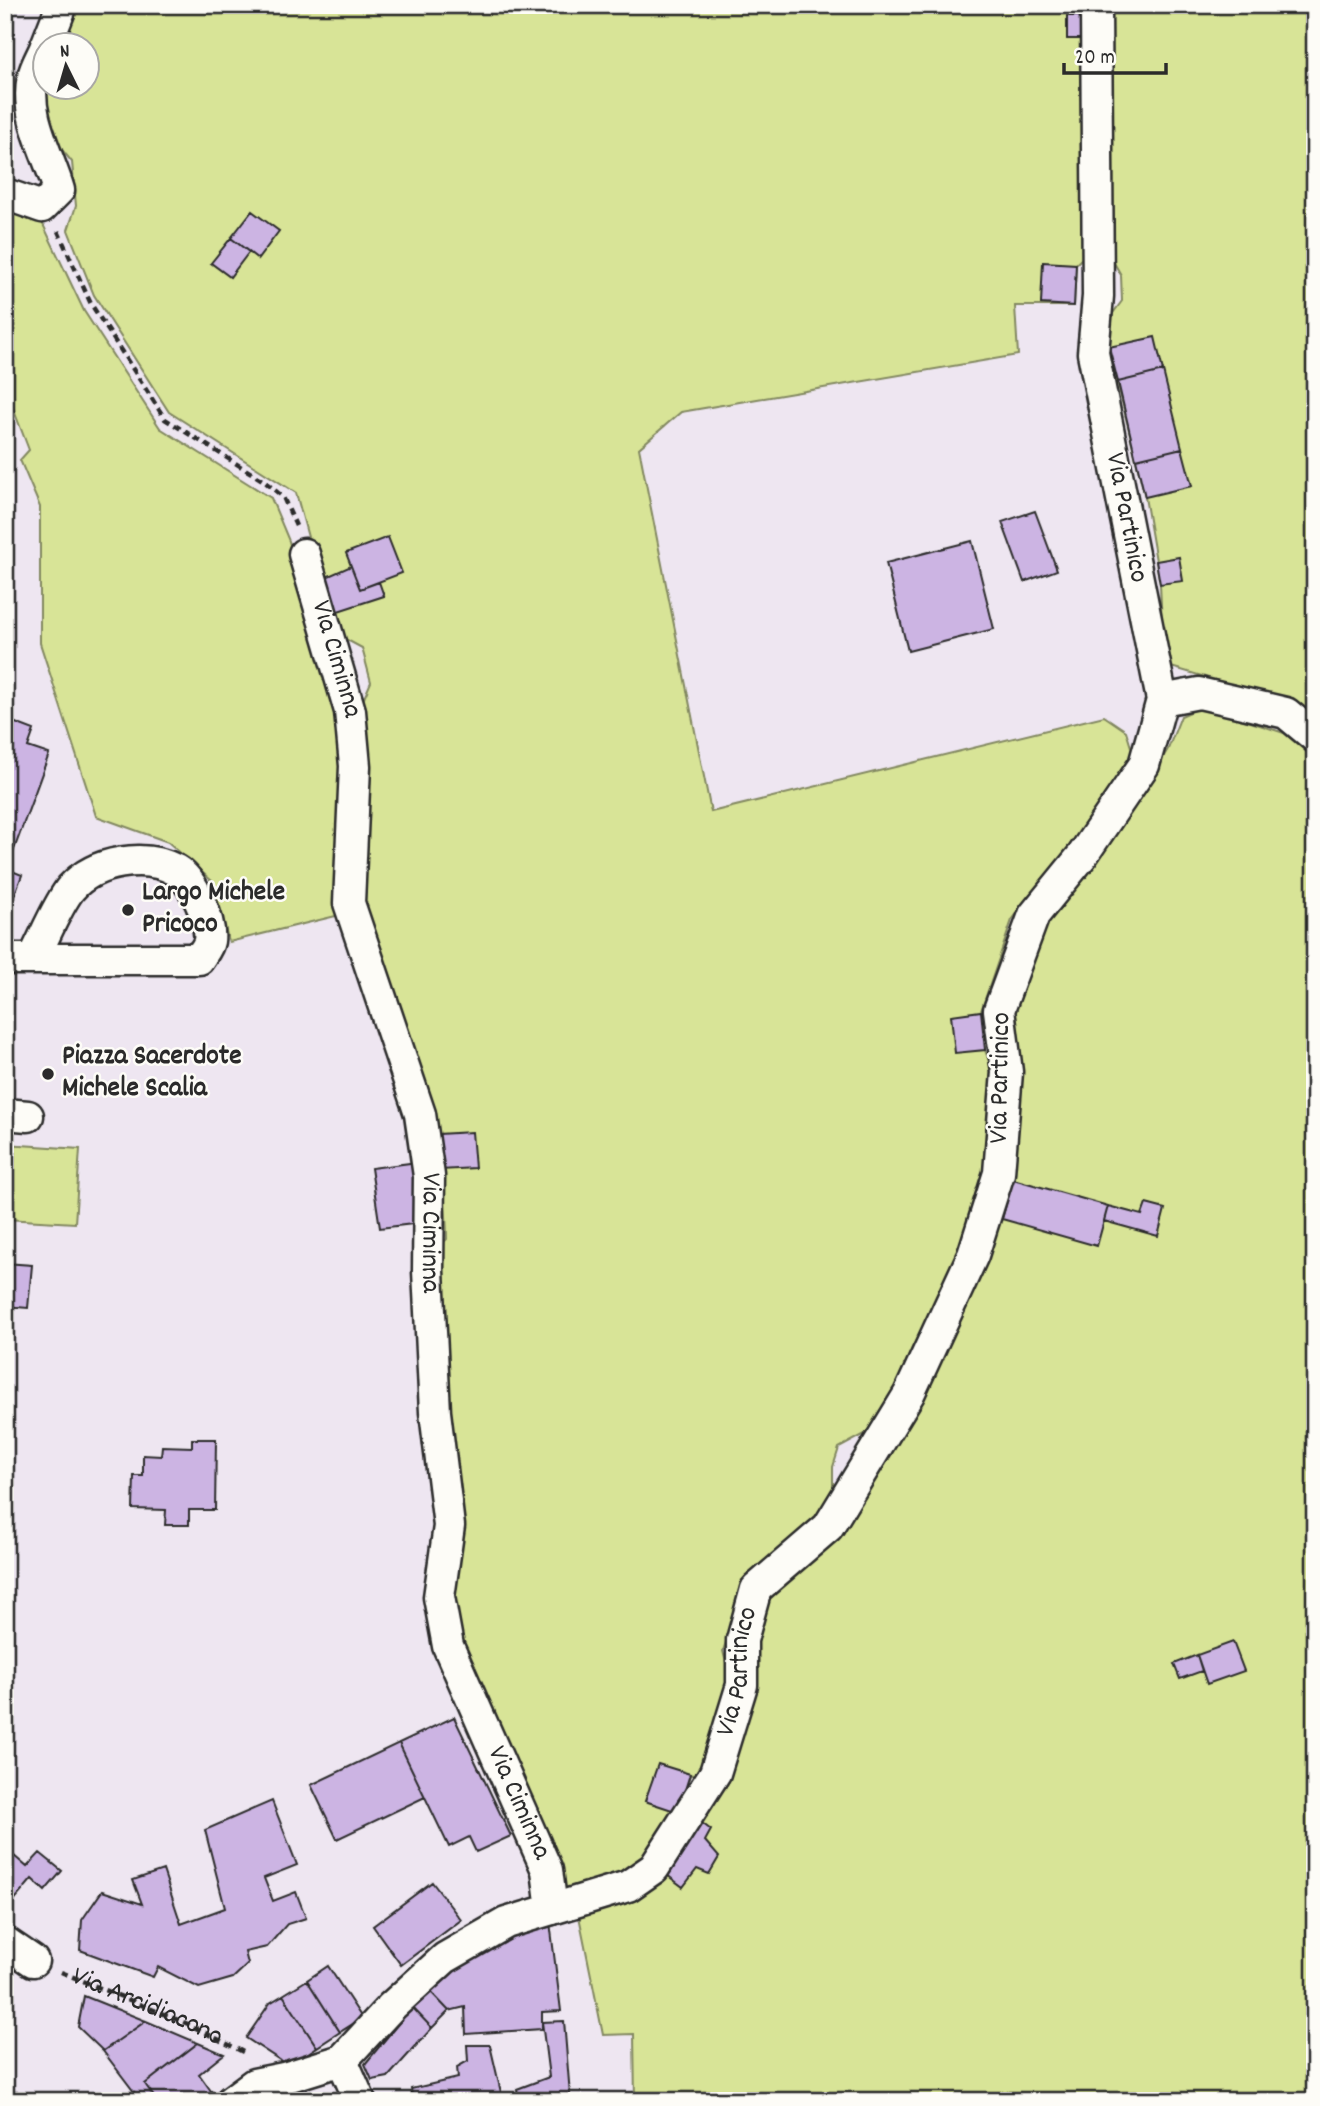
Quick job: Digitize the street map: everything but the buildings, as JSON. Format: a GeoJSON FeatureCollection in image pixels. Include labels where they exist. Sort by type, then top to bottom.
{"type":"FeatureCollection","features":[{"type":"Feature","properties":{"kind":"street"},"geometry":{"type":"LineString","coordinates":[[51,32],[62,5]]}},
{"type":"Feature","properties":{"kind":"street","name":"Via Partinico"},"geometry":{"type":"LineString","coordinates":[[342,2060],[392,2006],[445,1958],[506,1923],[628,1886],[654,1868],[715,1773],[742,1685],[742,1640],[756,1589],[828,1527],[909,1394],[973,1255],[999,1173],[1007,1072],[999,1010],[1034,915],[1082,856],[1144,765],[1162,700],[1093,353],[1098,296],[1096,5]]}},
{"type":"Feature","properties":{"kind":"street"},"geometry":{"type":"LineString","coordinates":[[5,194],[42,207],[59,190],[38,134],[33,102]]}},
{"type":"Feature","properties":{"kind":"street","name":"Via Ciminna"},"geometry":{"type":"LineString","coordinates":[[304,554],[350,711],[355,766],[349,903],[420,1114],[429,1176],[428,1284],[435,1412],[449,1526],[439,1597],[441,1619],[448,1646],[547,1870],[552,1909]]}},
{"type":"Feature","properties":{"kind":"street"},"geometry":{"type":"LineString","coordinates":[[1162,700],[1199,693],[1286,713],[1315,737]]}},
{"type":"Feature","properties":{"kind":"street"},"geometry":{"type":"LineString","coordinates":[[143,860],[177,871],[199,897],[209,926],[209,943],[199,960],[19,959],[72,888],[104,866],[143,860]]}},
{"type":"Feature","properties":{"kind":"street","name":"Via Arcidiacono"},"geometry":{"type":"LineString","coordinates":[[5,1942],[33,1961]]}},
{"type":"Feature","properties":{"kind":"street"},"geometry":{"type":"LineString","coordinates":[[231,2101],[254,2084],[284,2078],[342,2060],[360,2101]]}},
{"type":"Feature","properties":{"kind":"path"},"geometry":{"type":"LineString","coordinates":[[42,207],[58,230],[91,304],[165,419],[264,481],[283,497],[294,517],[304,554]]}},
{"type":"Feature","properties":{"kind":"path","name":"Via Arcidiacono"},"geometry":{"type":"LineString","coordinates":[[33,1961],[188,2024],[260,2060],[284,2078]]}},
{"type":"Feature","properties":{"kind":"green space"},"geometry":{"type":"Polygon","coordinates":[[[73,5],[1086,5],[1089,251],[1076,264],[1074,306],[1015,306],[1018,355],[681,412],[639,448],[711,812],[1104,716],[1126,731],[1135,760],[1012,920],[981,1011],[985,1050],[994,1076],[986,1169],[959,1255],[912,1348],[878,1427],[839,1448],[833,1467],[833,1492],[809,1531],[742,1592],[723,1651],[731,1682],[703,1774],[690,1775],[674,1815],[651,1851],[623,1875],[607,1880],[565,1890],[446,1605],[449,1455],[435,1251],[447,1239],[446,1212],[438,1134],[364,925],[358,712],[371,682],[362,648],[334,633],[296,493],[169,412],[94,295],[68,230],[76,206],[72,162],[44,128],[45,102],[102,102],[102,32],[62,32],[73,5]]]}},
{"type":"Feature","properties":{"kind":"green space"},"geometry":{"type":"Polygon","coordinates":[[[1107,5],[1315,5],[1315,722],[1288,701],[1164,665],[1160,584],[1145,497],[1109,347],[1108,320],[1122,301],[1121,275],[1113,261],[1107,5]]]}},
{"type":"Feature","properties":{"kind":"green space"},"geometry":{"type":"Polygon","coordinates":[[[5,201],[40,218],[84,311],[160,428],[271,498],[289,541],[321,663],[341,721],[340,915],[229,942],[212,881],[168,842],[96,816],[40,643],[40,507],[20,460],[29,450],[5,387],[5,201]]]}},
{"type":"Feature","properties":{"kind":"green space"},"geometry":{"type":"Polygon","coordinates":[[[1197,709],[1214,710],[1284,733],[1315,759],[1315,2101],[635,2101],[634,2034],[603,2035],[578,1911],[631,1901],[667,1875],[762,1605],[938,1360],[1002,1219],[1013,1179],[1017,1096],[1010,1022],[1039,929],[1146,786],[1168,749],[1181,716],[1197,709]]]}},
{"type":"Feature","properties":{"kind":"green space"},"geometry":{"type":"Polygon","coordinates":[[[5,1144],[80,1149],[75,1223],[5,1219],[5,1144]]]}},
{"type":"Feature","properties":{"kind":"place","name":"Largo Michele Pricoco"},"geometry":{"type":"Point","coordinates":[128,910]}},
{"type":"Feature","properties":{"kind":"place","name":"Piazza Sacerdote Michele Scalia"},"geometry":{"type":"Point","coordinates":[48,1074]}}]}
